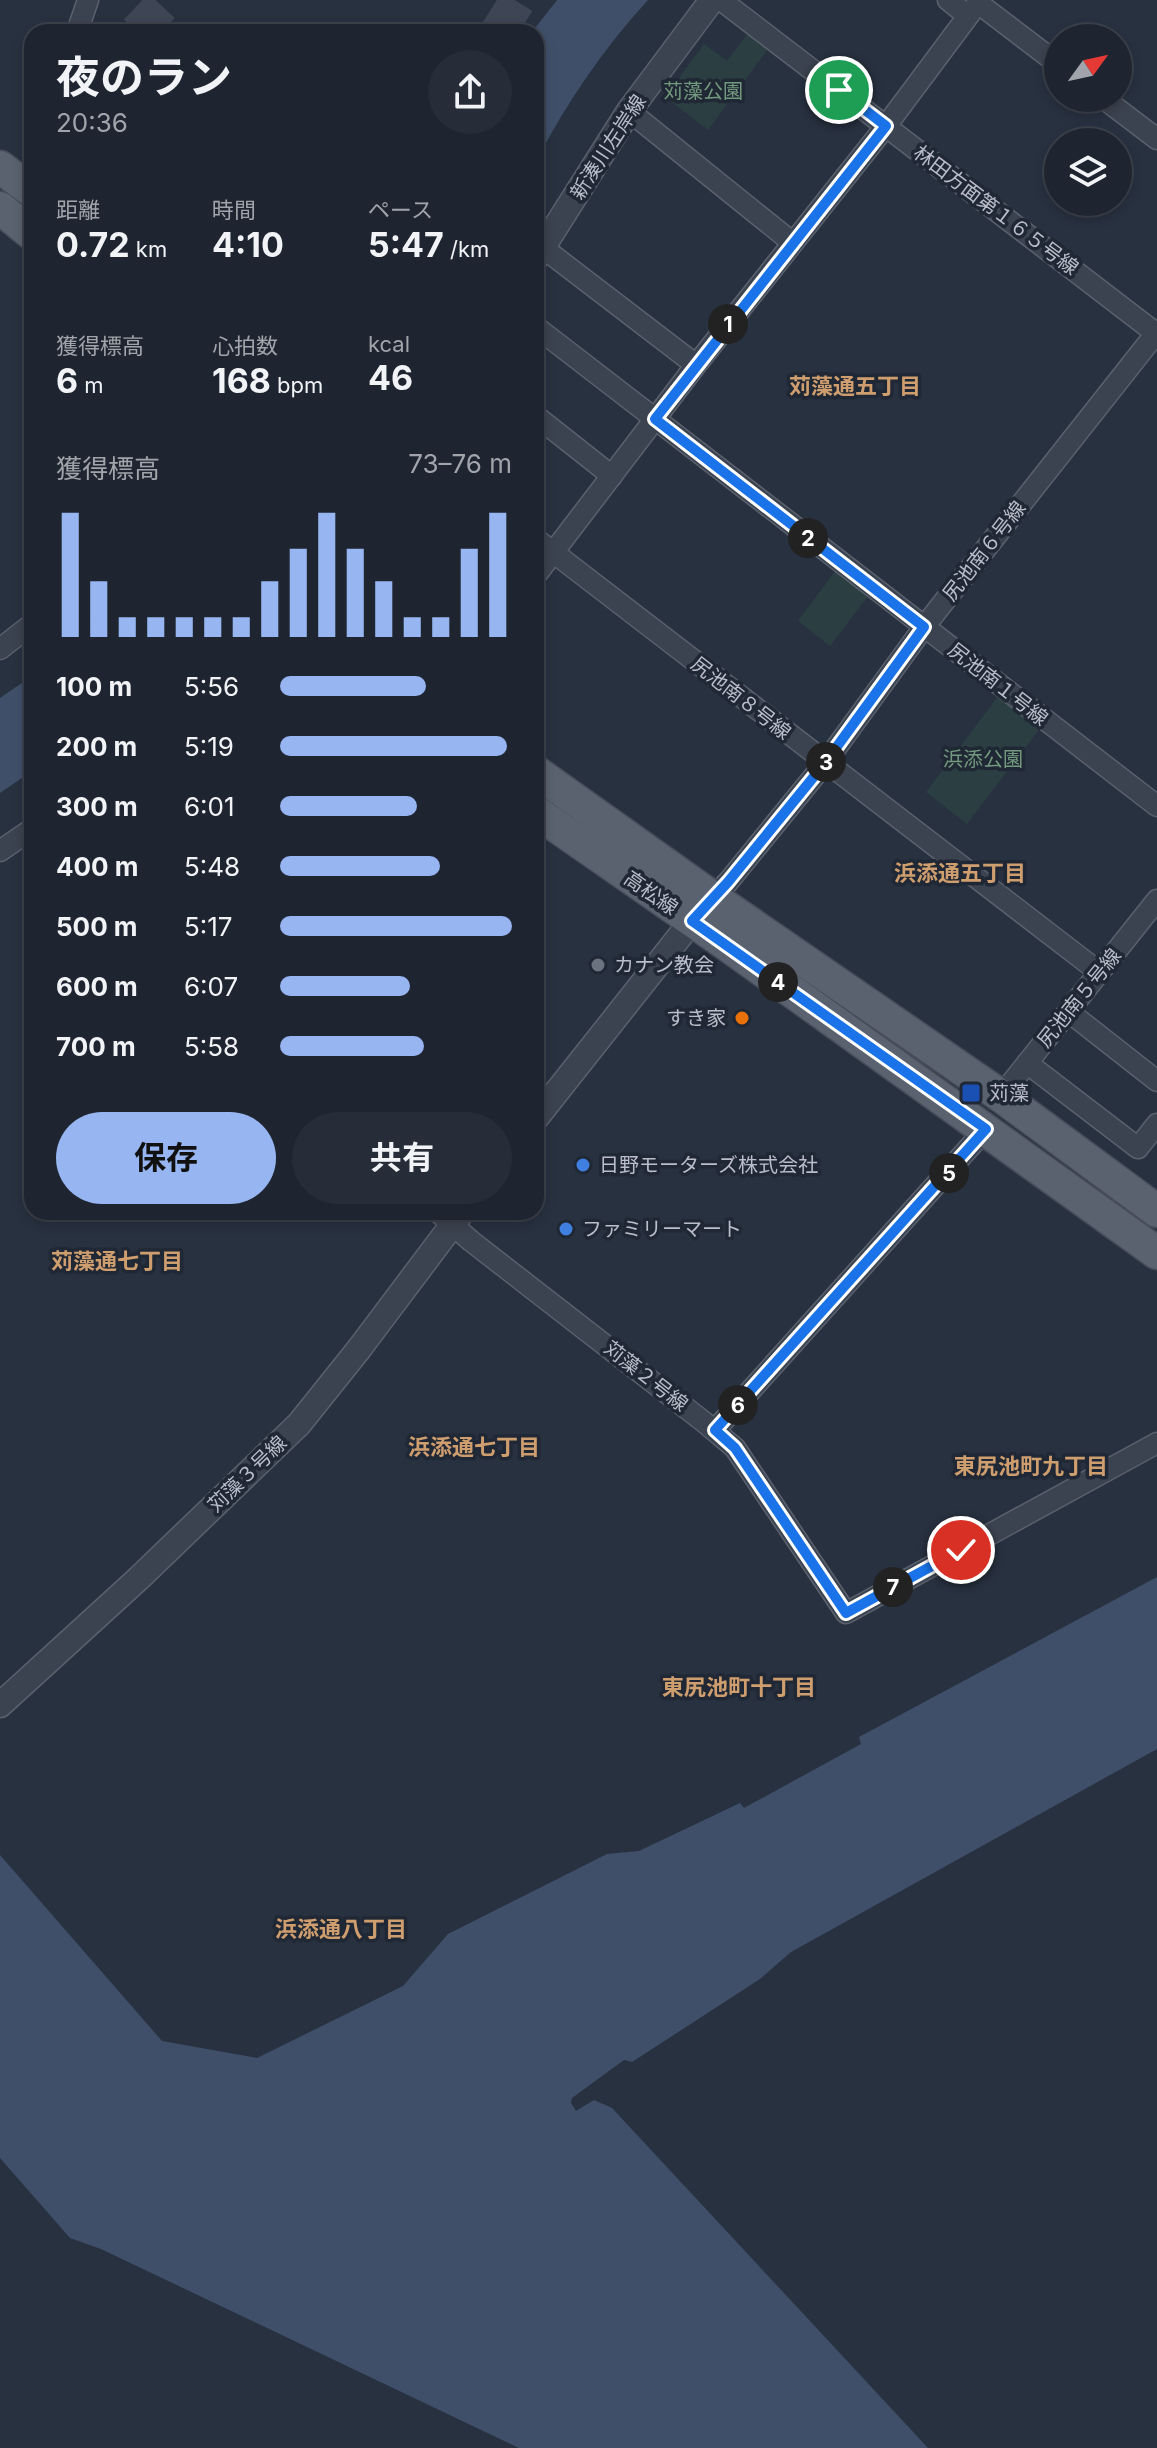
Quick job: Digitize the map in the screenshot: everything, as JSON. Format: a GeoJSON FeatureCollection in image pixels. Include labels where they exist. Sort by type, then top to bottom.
{"type":"FeatureCollection","features":[{"type":"Feature","properties":{"kind":"main road"},"geometry":{"type":"LineString","coordinates":[[0,208],[24,228]]}},
{"type":"Feature","properties":{"kind":"main road","name":"高松線"},"geometry":{"type":"LineString","coordinates":[[544,779],[702,909],[986,1129],[1153,1242]]}},
{"type":"Feature","properties":{"kind":"main road","name":"高松線"},"geometry":{"type":"LineString","coordinates":[[544,817],[702,909],[1001,1096],[1157,1211]]}},
{"type":"Feature","properties":{"kind":"street"},"geometry":{"type":"LineString","coordinates":[[80,24],[88,0]]}},
{"type":"Feature","properties":{"kind":"street","name":"新湊川左岸線"},"geometry":{"type":"LineString","coordinates":[[544,245],[629,111],[712,0]]}},
{"type":"Feature","properties":{"kind":"street","name":"林田方面第１６５号線"},"geometry":{"type":"LineString","coordinates":[[721,0],[1157,333]]}},
{"type":"Feature","properties":{"kind":"street"},"geometry":{"type":"LineString","coordinates":[[948,0],[975,6],[1044,54]]}},
{"type":"Feature","properties":{"kind":"street"},"geometry":{"type":"LineString","coordinates":[[544,564],[696,365],[886,126],[975,6]]}},
{"type":"Feature","properties":{"kind":"street"},"geometry":{"type":"LineString","coordinates":[[629,111],[793,243]]}},
{"type":"Feature","properties":{"kind":"street"},"geometry":{"type":"LineString","coordinates":[[1121,112],[1157,139]]}},
{"type":"Feature","properties":{"kind":"street"},"geometry":{"type":"LineString","coordinates":[[544,257],[696,365]]}},
{"type":"Feature","properties":{"kind":"street","name":"尻池南１号線"},"geometry":{"type":"LineString","coordinates":[[544,333],[1157,806]]}},
{"type":"Feature","properties":{"kind":"street","name":"尻池南６号線"},"geometry":{"type":"LineString","coordinates":[[702,909],[728,882],[825,763],[924,627],[1157,333]]}},
{"type":"Feature","properties":{"kind":"street"},"geometry":{"type":"LineString","coordinates":[[544,422],[612,476]]}},
{"type":"Feature","properties":{"kind":"street","name":"尻池南８号線"},"geometry":{"type":"LineString","coordinates":[[544,545],[1099,972]]}},
{"type":"Feature","properties":{"kind":"street"},"geometry":{"type":"LineString","coordinates":[[0,649],[24,630]]}},
{"type":"Feature","properties":{"kind":"street"},"geometry":{"type":"LineString","coordinates":[[0,851],[24,834]]}},
{"type":"Feature","properties":{"kind":"street","name":"尻池南５号線"},"geometry":{"type":"LineString","coordinates":[[1001,1096],[1157,900]]}},
{"type":"Feature","properties":{"kind":"street"},"geometry":{"type":"LineString","coordinates":[[544,1108],[702,909]]}},
{"type":"Feature","properties":{"kind":"street"},"geometry":{"type":"LineString","coordinates":[[1069,1012],[1157,1081]]}},
{"type":"Feature","properties":{"kind":"street"},"geometry":{"type":"LineString","coordinates":[[1027,1063],[1138,1148],[1157,1124]]}},
{"type":"Feature","properties":{"kind":"street"},"geometry":{"type":"LineString","coordinates":[[715,1430],[986,1129]]}},
{"type":"Feature","properties":{"kind":"street","name":"苅藻３号線"},"geometry":{"type":"LineString","coordinates":[[0,1705],[105,1610],[299,1424],[359,1349],[447,1220]]}},
{"type":"Feature","properties":{"kind":"street","name":"苅藻２号線"},"geometry":{"type":"LineString","coordinates":[[455,1220],[735,1448],[846,1613],[1157,1443]]}},
{"type":"Feature","properties":{"kind":"green space","name":"苅藻公園"},"geometry":{"type":"Polygon","coordinates":[[[751,29],[771,45],[708,130],[665,97],[704,44],[727,61],[751,29]]]}},
{"type":"Feature","properties":{"kind":"green space"},"geometry":{"type":"Polygon","coordinates":[[[836,570],[869,595],[830,646],[798,621],[836,570]]]}},
{"type":"Feature","properties":{"kind":"green space","name":"浜添公園"},"geometry":{"type":"Polygon","coordinates":[[[999,695],[1041,727],[967,824],[926,792],[999,695]]]}},
{"type":"Feature","properties":{"kind":"water"},"geometry":{"type":"Polygon","coordinates":[[[557,0],[648,0],[587,77],[544,148],[544,24],[538,24],[557,0]]]}},
{"type":"Feature","properties":{"kind":"water"},"geometry":{"type":"Polygon","coordinates":[[[24,682],[24,776],[0,793],[0,698],[24,682]]]}},
{"type":"Feature","properties":{"kind":"water"},"geometry":{"type":"Polygon","coordinates":[[[1157,1577],[1157,1749],[791,1952],[760,1979],[632,2062],[624,2060],[572,2098],[571,2103],[576,2111],[594,2100],[612,2108],[928,2448],[519,2448],[101,2249],[70,2238],[0,2158],[0,1855],[162,2041],[257,2058],[403,1986],[448,1934],[607,1854],[639,1851],[740,1803],[744,1808],[861,1744],[859,1737],[1157,1577]]]}},
{"type":"Feature","properties":{"kind":"tunnel"},"geometry":{"type":"LineString","coordinates":[[144,24],[167,0]]}},
{"type":"Feature","properties":{"kind":"tunnel"},"geometry":{"type":"LineString","coordinates":[[503,24],[518,0]]}},
{"type":"Feature","properties":{"kind":"place","name":"カナン教会"},"geometry":{"type":"Point","coordinates":[598,965]}},
{"type":"Feature","properties":{"kind":"place","name":"すき家"},"geometry":{"type":"Point","coordinates":[742,1018]}},
{"type":"Feature","properties":{"kind":"place","name":"苅藻"},"geometry":{"type":"Point","coordinates":[971,1093]}},
{"type":"Feature","properties":{"kind":"place","name":"日野モーターズ株式会社"},"geometry":{"type":"Point","coordinates":[583,1165]}},
{"type":"Feature","properties":{"kind":"place","name":"ファミリーマート"},"geometry":{"type":"Point","coordinates":[566,1229]}},
{"type":"Feature","properties":{"kind":"district","name":"苅藻通五丁目"},"geometry":{"type":"Point","coordinates":[855,386]}},
{"type":"Feature","properties":{"kind":"district","name":"浜添通五丁目"},"geometry":{"type":"Point","coordinates":[960,873]}},
{"type":"Feature","properties":{"kind":"district","name":"苅藻通七丁目"},"geometry":{"type":"Point","coordinates":[117,1261]}},
{"type":"Feature","properties":{"kind":"district","name":"浜添通七丁目"},"geometry":{"type":"Point","coordinates":[474,1447]}},
{"type":"Feature","properties":{"kind":"district","name":"東尻池町九丁目"},"geometry":{"type":"Point","coordinates":[1031,1466]}},
{"type":"Feature","properties":{"kind":"district","name":"東尻池町十丁目"},"geometry":{"type":"Point","coordinates":[739,1687]}},
{"type":"Feature","properties":{"kind":"district","name":"浜添通八丁目"},"geometry":{"type":"Point","coordinates":[341,1929]}},
{"type":"Feature","properties":{"kind":"route"},"geometry":{"type":"LineString","coordinates":[[839,90],[886,126],[655,419],[924,627],[825,763],[728,882],[692,921],[986,1129],[715,1430],[735,1448],[846,1613],[961,1550]]}}]}
